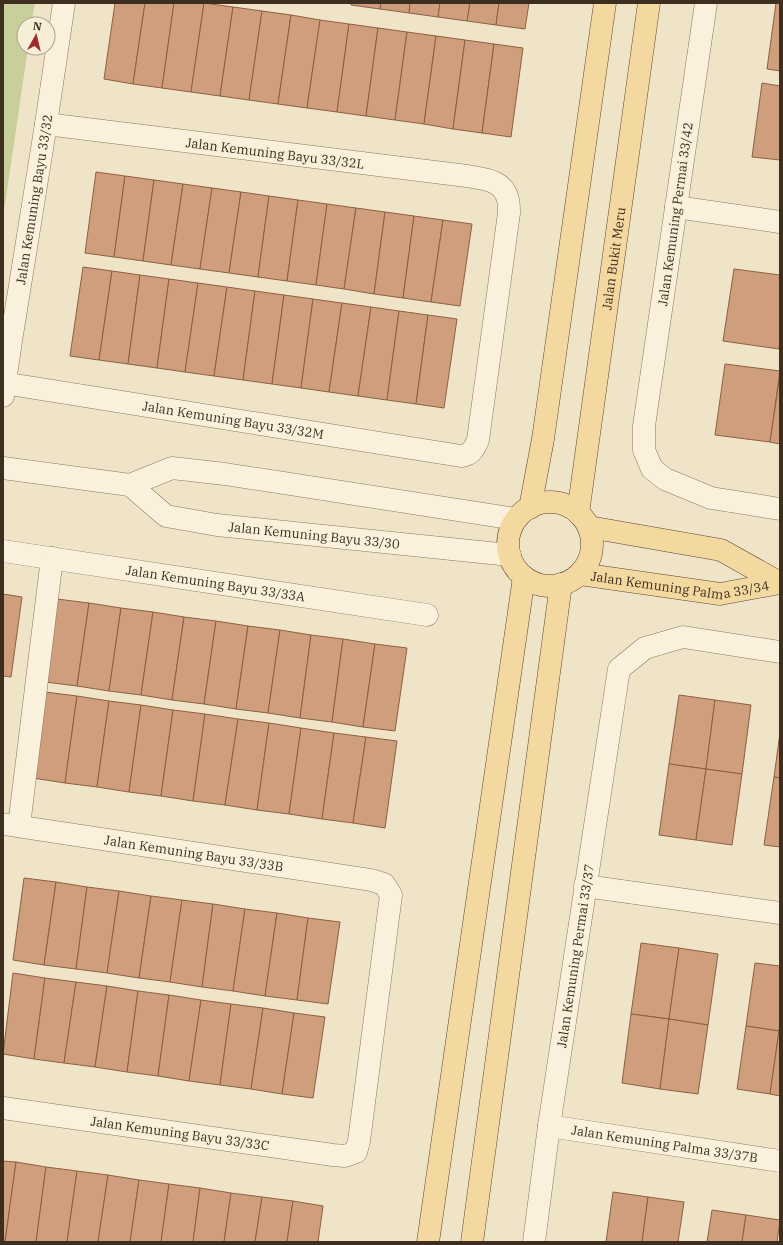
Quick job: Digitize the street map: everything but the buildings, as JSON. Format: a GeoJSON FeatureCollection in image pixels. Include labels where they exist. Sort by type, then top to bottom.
{"type":"FeatureCollection","features":[{"type":"Feature","properties":{"kind":"main road"},"geometry":{"type":"LineString","coordinates":[[523,514],[544,432],[605,3]]}},
{"type":"Feature","properties":{"kind":"main road","name":"Jalan Bukit Meru"},"geometry":{"type":"LineString","coordinates":[[583,520],[649,3]]}},
{"type":"Feature","properties":{"kind":"main road"},"geometry":{"type":"LineString","coordinates":[[550,502],[569,507],[583,520],[592,542],[590,557],[586,566],[570,579],[542,585],[524,577],[513,563],[508,543],[510,530],[523,514],[540,504],[550,502]]}},
{"type":"Feature","properties":{"kind":"main road","name":"Jalan Kemuning Palma 33/34"},"geometry":{"type":"LineString","coordinates":[[583,520],[721,550],[780,583]]}},
{"type":"Feature","properties":{"kind":"main road"},"geometry":{"type":"LineString","coordinates":[[428,1242],[524,577]]}},
{"type":"Feature","properties":{"kind":"main road"},"geometry":{"type":"LineString","coordinates":[[472,1242],[570,579]]}},
{"type":"Feature","properties":{"kind":"main road","name":"Jalan Kemuning Palma 33/34"},"geometry":{"type":"LineString","coordinates":[[570,579],[720,594],[780,583]]}},
{"type":"Feature","properties":{"kind":"street","name":"Jalan Kemuning Bayu 33/32"},"geometry":{"type":"LineString","coordinates":[[4,387],[64,3]]}},
{"type":"Feature","properties":{"kind":"street","name":"Jalan Kemuning Permai 33/42"},"geometry":{"type":"LineString","coordinates":[[706,3],[644,426],[644,450],[652,469],[665,479],[711,498],[780,509]]}},
{"type":"Feature","properties":{"kind":"street","name":"Jalan Kemuning Bayu 33/32L"},"geometry":{"type":"LineString","coordinates":[[46,124],[467,176],[490,180],[502,188],[508,200],[509,213],[478,440],[474,449],[467,455],[461,456]]}},
{"type":"Feature","properties":{"kind":"street"},"geometry":{"type":"LineString","coordinates":[[676,207],[780,222]]}},
{"type":"Feature","properties":{"kind":"street","name":"Jalan Kemuning Bayu 33/32M"},"geometry":{"type":"LineString","coordinates":[[4,387],[461,456]]}},
{"type":"Feature","properties":{"kind":"street"},"geometry":{"type":"LineString","coordinates":[[3,468],[130,485],[172,468],[523,514]]}},
{"type":"Feature","properties":{"kind":"street","name":"Jalan Kemuning Bayu 33/30"},"geometry":{"type":"LineString","coordinates":[[130,485],[166,516],[217,525],[510,555]]}},
{"type":"Feature","properties":{"kind":"street","name":"Jalan Kemuning Bayu 33/33A"},"geometry":{"type":"LineString","coordinates":[[3,551],[427,615]]}},
{"type":"Feature","properties":{"kind":"street"},"geometry":{"type":"LineString","coordinates":[[11,825],[52,558]]}},
{"type":"Feature","properties":{"kind":"street","name":"Jalan Kemuning Permai 33/37"},"geometry":{"type":"LineString","coordinates":[[534,1242],[549,1126],[619,669],[645,648],[683,637],[780,652]]}},
{"type":"Feature","properties":{"kind":"street","name":"Jalan Kemuning Bayu 33/33B"},"geometry":{"type":"LineString","coordinates":[[11,825],[371,880],[384,884],[391,895],[359,1141],[356,1152]]}},
{"type":"Feature","properties":{"kind":"street"},"geometry":{"type":"LineString","coordinates":[[585,886],[780,913]]}},
{"type":"Feature","properties":{"kind":"street","name":"Jalan Kemuning Bayu 33/33C"},"geometry":{"type":"LineString","coordinates":[[3,1108],[332,1155],[345,1156],[356,1152]]}},
{"type":"Feature","properties":{"kind":"street","name":"Jalan Kemuning Palma 33/37B"},"geometry":{"type":"LineString","coordinates":[[549,1126],[780,1160]]}},
{"type":"Feature","properties":{"kind":"green space"},"geometry":{"type":"Polygon","coordinates":[[[3,3],[35,3],[33,16],[16,16],[16,56],[27,56],[3,218],[3,3]]]}}]}
